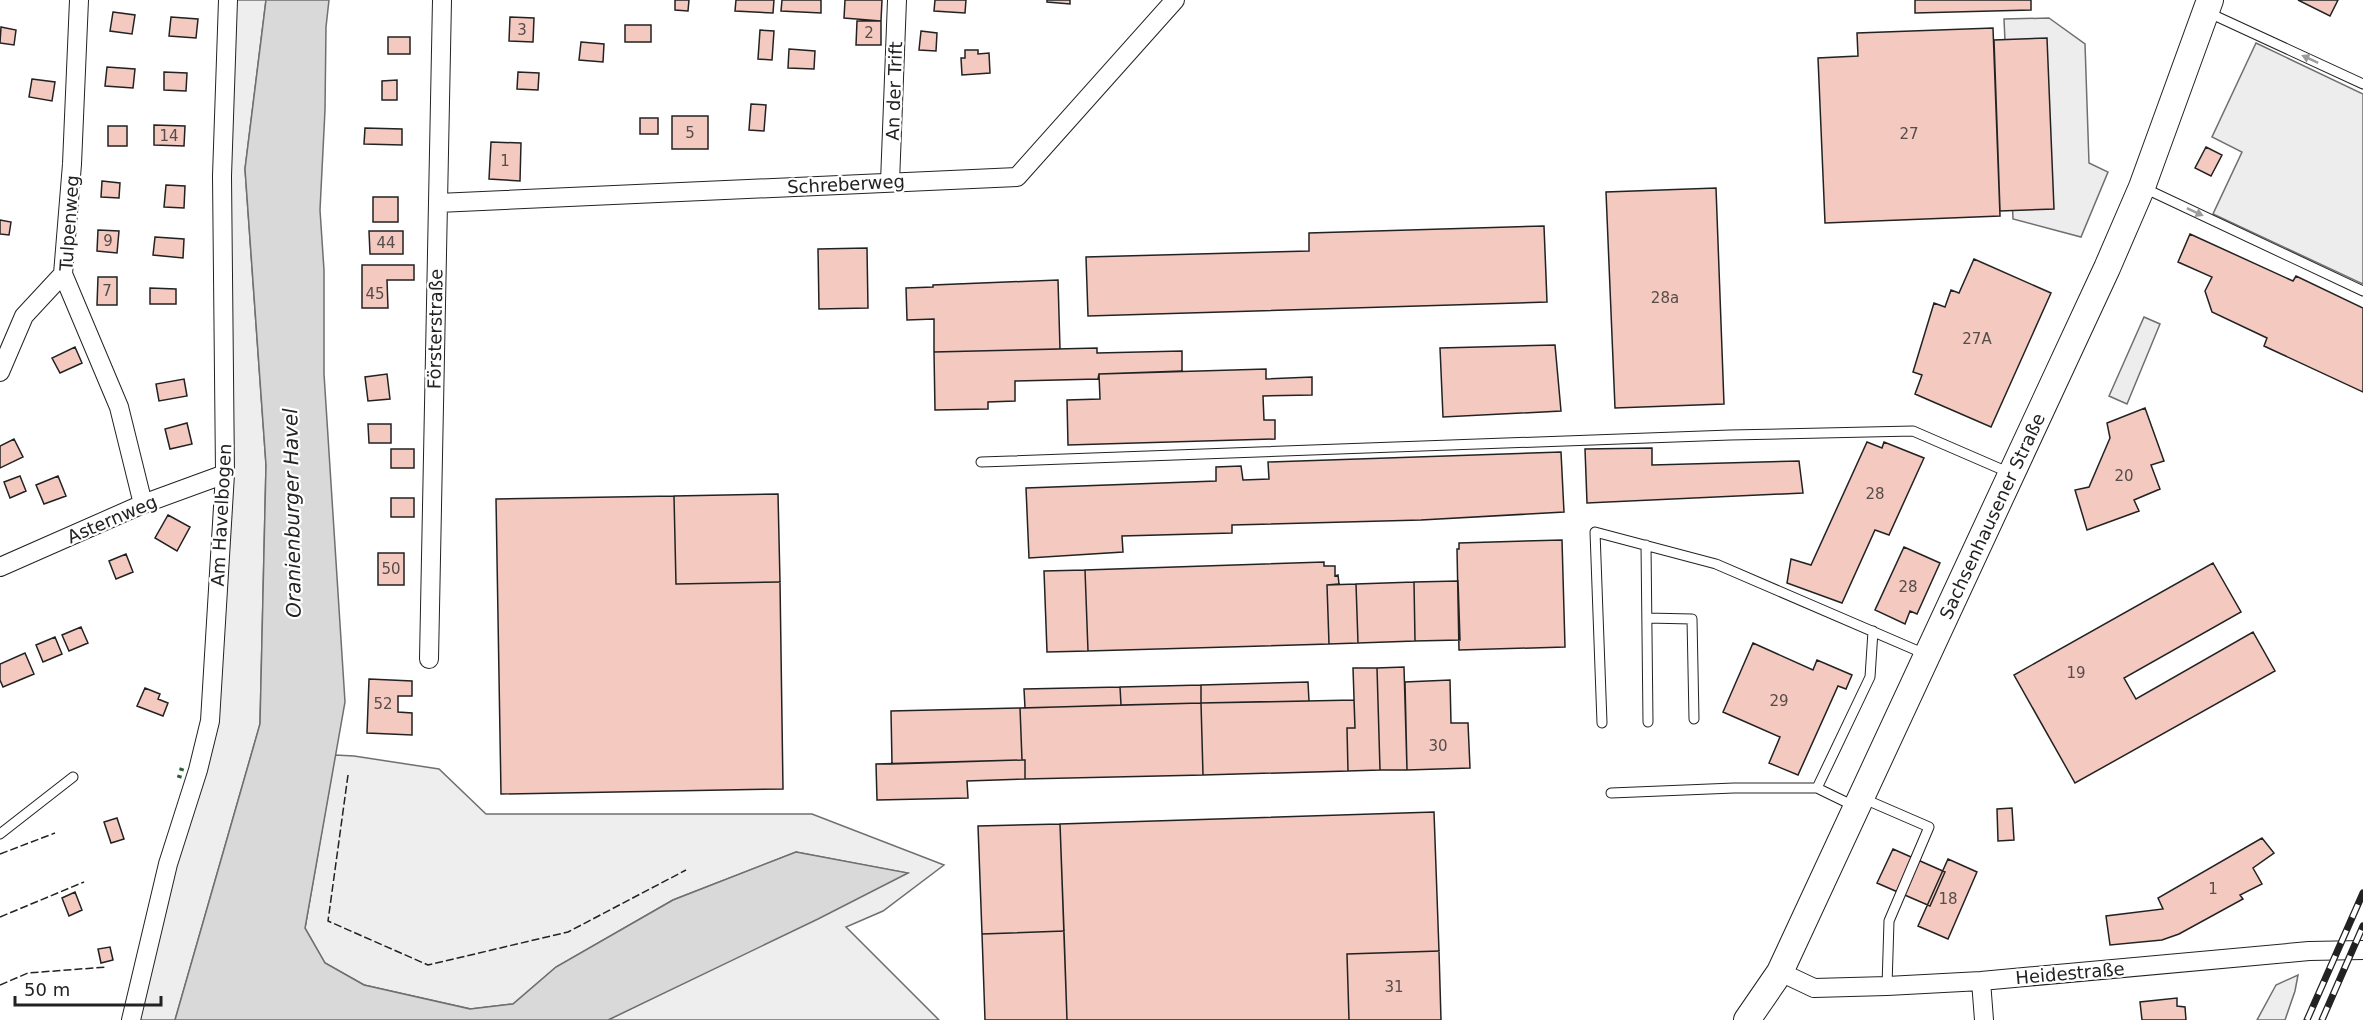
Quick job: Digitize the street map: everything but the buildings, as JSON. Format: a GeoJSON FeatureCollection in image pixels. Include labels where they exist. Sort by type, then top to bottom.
{"type":"FeatureCollection","features":[{"type":"Feature","properties":{"kind":"main road","name":"Sachsenhausener Straße"},"geometry":{"type":"LineString","coordinates":[[1748,1020],[1780,972],[2107,268],[2142,187],[2208,5]]}},
{"type":"Feature","properties":{"kind":"street","name":"Tulpenweg"},"geometry":{"type":"LineString","coordinates":[[79,0],[72,165],[63,274],[119,407],[143,504]]}},
{"type":"Feature","properties":{"kind":"street","name":"Am Havelbogen"},"geometry":{"type":"LineString","coordinates":[[131,1020],[168,864],[198,770],[210,721],[225,474],[222,176],[228,0]]}},
{"type":"Feature","properties":{"kind":"street","name":"Försterstraße"},"geometry":{"type":"LineString","coordinates":[[429,659],[442,0]]}},
{"type":"Feature","properties":{"kind":"street","name":"An der Trift"},"geometry":{"type":"LineString","coordinates":[[890,182],[897,0]]}},
{"type":"Feature","properties":{"kind":"street","name":"Schreberweg"},"geometry":{"type":"LineString","coordinates":[[438,203],[1017,177],[1175,0]]}},
{"type":"Feature","properties":{"kind":"street"},"geometry":{"type":"LineString","coordinates":[[0,372],[24,316],[63,274]]}},
{"type":"Feature","properties":{"kind":"street","name":"Asternweg"},"geometry":{"type":"LineString","coordinates":[[0,567],[143,504],[225,474]]}},
{"type":"Feature","properties":{"kind":"street","name":"Heidestraße"},"geometry":{"type":"LineString","coordinates":[[1780,972],[1814,988],[1887,986],[1981,981],[2309,951],[2363,950]]}},
{"type":"Feature","properties":{"kind":"street"},"geometry":{"type":"LineString","coordinates":[[1981,981],[1984,1020]]}},
{"type":"Feature","properties":{"kind":"lane"},"geometry":{"type":"LineString","coordinates":[[2208,5],[2363,84]]}},
{"type":"Feature","properties":{"kind":"lane"},"geometry":{"type":"LineString","coordinates":[[2142,187],[2363,291]]}},
{"type":"Feature","properties":{"kind":"lane"},"geometry":{"type":"LineString","coordinates":[[981,462],[1718,435],[1913,431],[2012,474]]}},
{"type":"Feature","properties":{"kind":"lane"},"geometry":{"type":"LineString","coordinates":[[1602,723],[1595,532],[1716,564],[1927,655]]}},
{"type":"Feature","properties":{"kind":"lane"},"geometry":{"type":"LineString","coordinates":[[1646,546],[1648,722]]}},
{"type":"Feature","properties":{"kind":"lane"},"geometry":{"type":"LineString","coordinates":[[1647,618],[1692,619],[1694,719]]}},
{"type":"Feature","properties":{"kind":"lane"},"geometry":{"type":"LineString","coordinates":[[1816,788],[1870,676],[1873,631]]}},
{"type":"Feature","properties":{"kind":"lane"},"geometry":{"type":"LineString","coordinates":[[0,834],[73,777]]}},
{"type":"Feature","properties":{"kind":"lane"},"geometry":{"type":"LineString","coordinates":[[1611,793],[1734,788],[1816,788],[1929,827],[1889,921],[1887,986]]}},
{"type":"Feature","properties":{"kind":"shaded area"},"geometry":{"type":"Polygon","coordinates":[[[228,0],[266,0],[245,169],[266,465],[260,724],[175,1020],[131,1020],[198,770],[225,474],[228,0]]]}},
{"type":"Feature","properties":{"kind":"shaded area"},"geometry":{"type":"Polygon","coordinates":[[[2049,18],[2085,44],[2089,163],[2108,172],[2081,237],[2013,219],[2004,19],[2049,18]]]}},
{"type":"Feature","properties":{"kind":"shaded area"},"geometry":{"type":"Polygon","coordinates":[[[2256,43],[2363,94],[2363,284],[2213,214],[2242,152],[2212,137],[2256,43]]]}},
{"type":"Feature","properties":{"kind":"shaded area"},"geometry":{"type":"Polygon","coordinates":[[[2144,317],[2160,324],[2127,404],[2109,396],[2144,317]]]}},
{"type":"Feature","properties":{"kind":"shaded area"},"geometry":{"type":"Polygon","coordinates":[[[335,755],[439,769],[486,814],[812,814],[944,865],[883,911],[846,927],[939,1020],[608,1020],[907,873],[796,852],[673,900],[556,967],[513,1004],[471,1009],[364,985],[325,963],[305,928],[335,755]]]}},
{"type":"Feature","properties":{"kind":"shaded area"},"geometry":{"type":"Polygon","coordinates":[[[2298,975],[2285,1020],[2257,1020],[2276,985],[2298,975]]]}},
{"type":"Feature","properties":{"kind":"water","name":"Oranienburger Havel"},"geometry":{"type":"Polygon","coordinates":[[[266,0],[329,0],[326,27],[320,210],[324,270],[324,374],[345,702],[305,928],[325,963],[364,985],[470,1009],[513,1004],[556,967],[673,900],[796,852],[908,873],[608,1020],[175,1020],[260,724],[266,465],[245,169],[266,0]]]}},
{"type":"Feature","properties":{"kind":"railway"},"geometry":{"type":"LineString","coordinates":[[2307,1020],[2363,893]]}},
{"type":"Feature","properties":{"kind":"railway"},"geometry":{"type":"LineString","coordinates":[[2322,1020],[2363,926]]}},
{"type":"Feature","properties":{"kind":"hedge"},"geometry":{"type":"LineString","coordinates":[[179,778],[182,768]]}},
{"type":"Feature","properties":{"kind":"fence"},"geometry":{"type":"LineString","coordinates":[[348,775],[328,921],[428,965],[568,932],[686,870]]}},
{"type":"Feature","properties":{"kind":"fence"},"geometry":{"type":"LineString","coordinates":[[0,854],[55,833]]}},
{"type":"Feature","properties":{"kind":"fence"},"geometry":{"type":"LineString","coordinates":[[0,917],[84,882]]}},
{"type":"Feature","properties":{"kind":"fence"},"geometry":{"type":"LineString","coordinates":[[0,985],[28,973],[107,967]]}}]}
